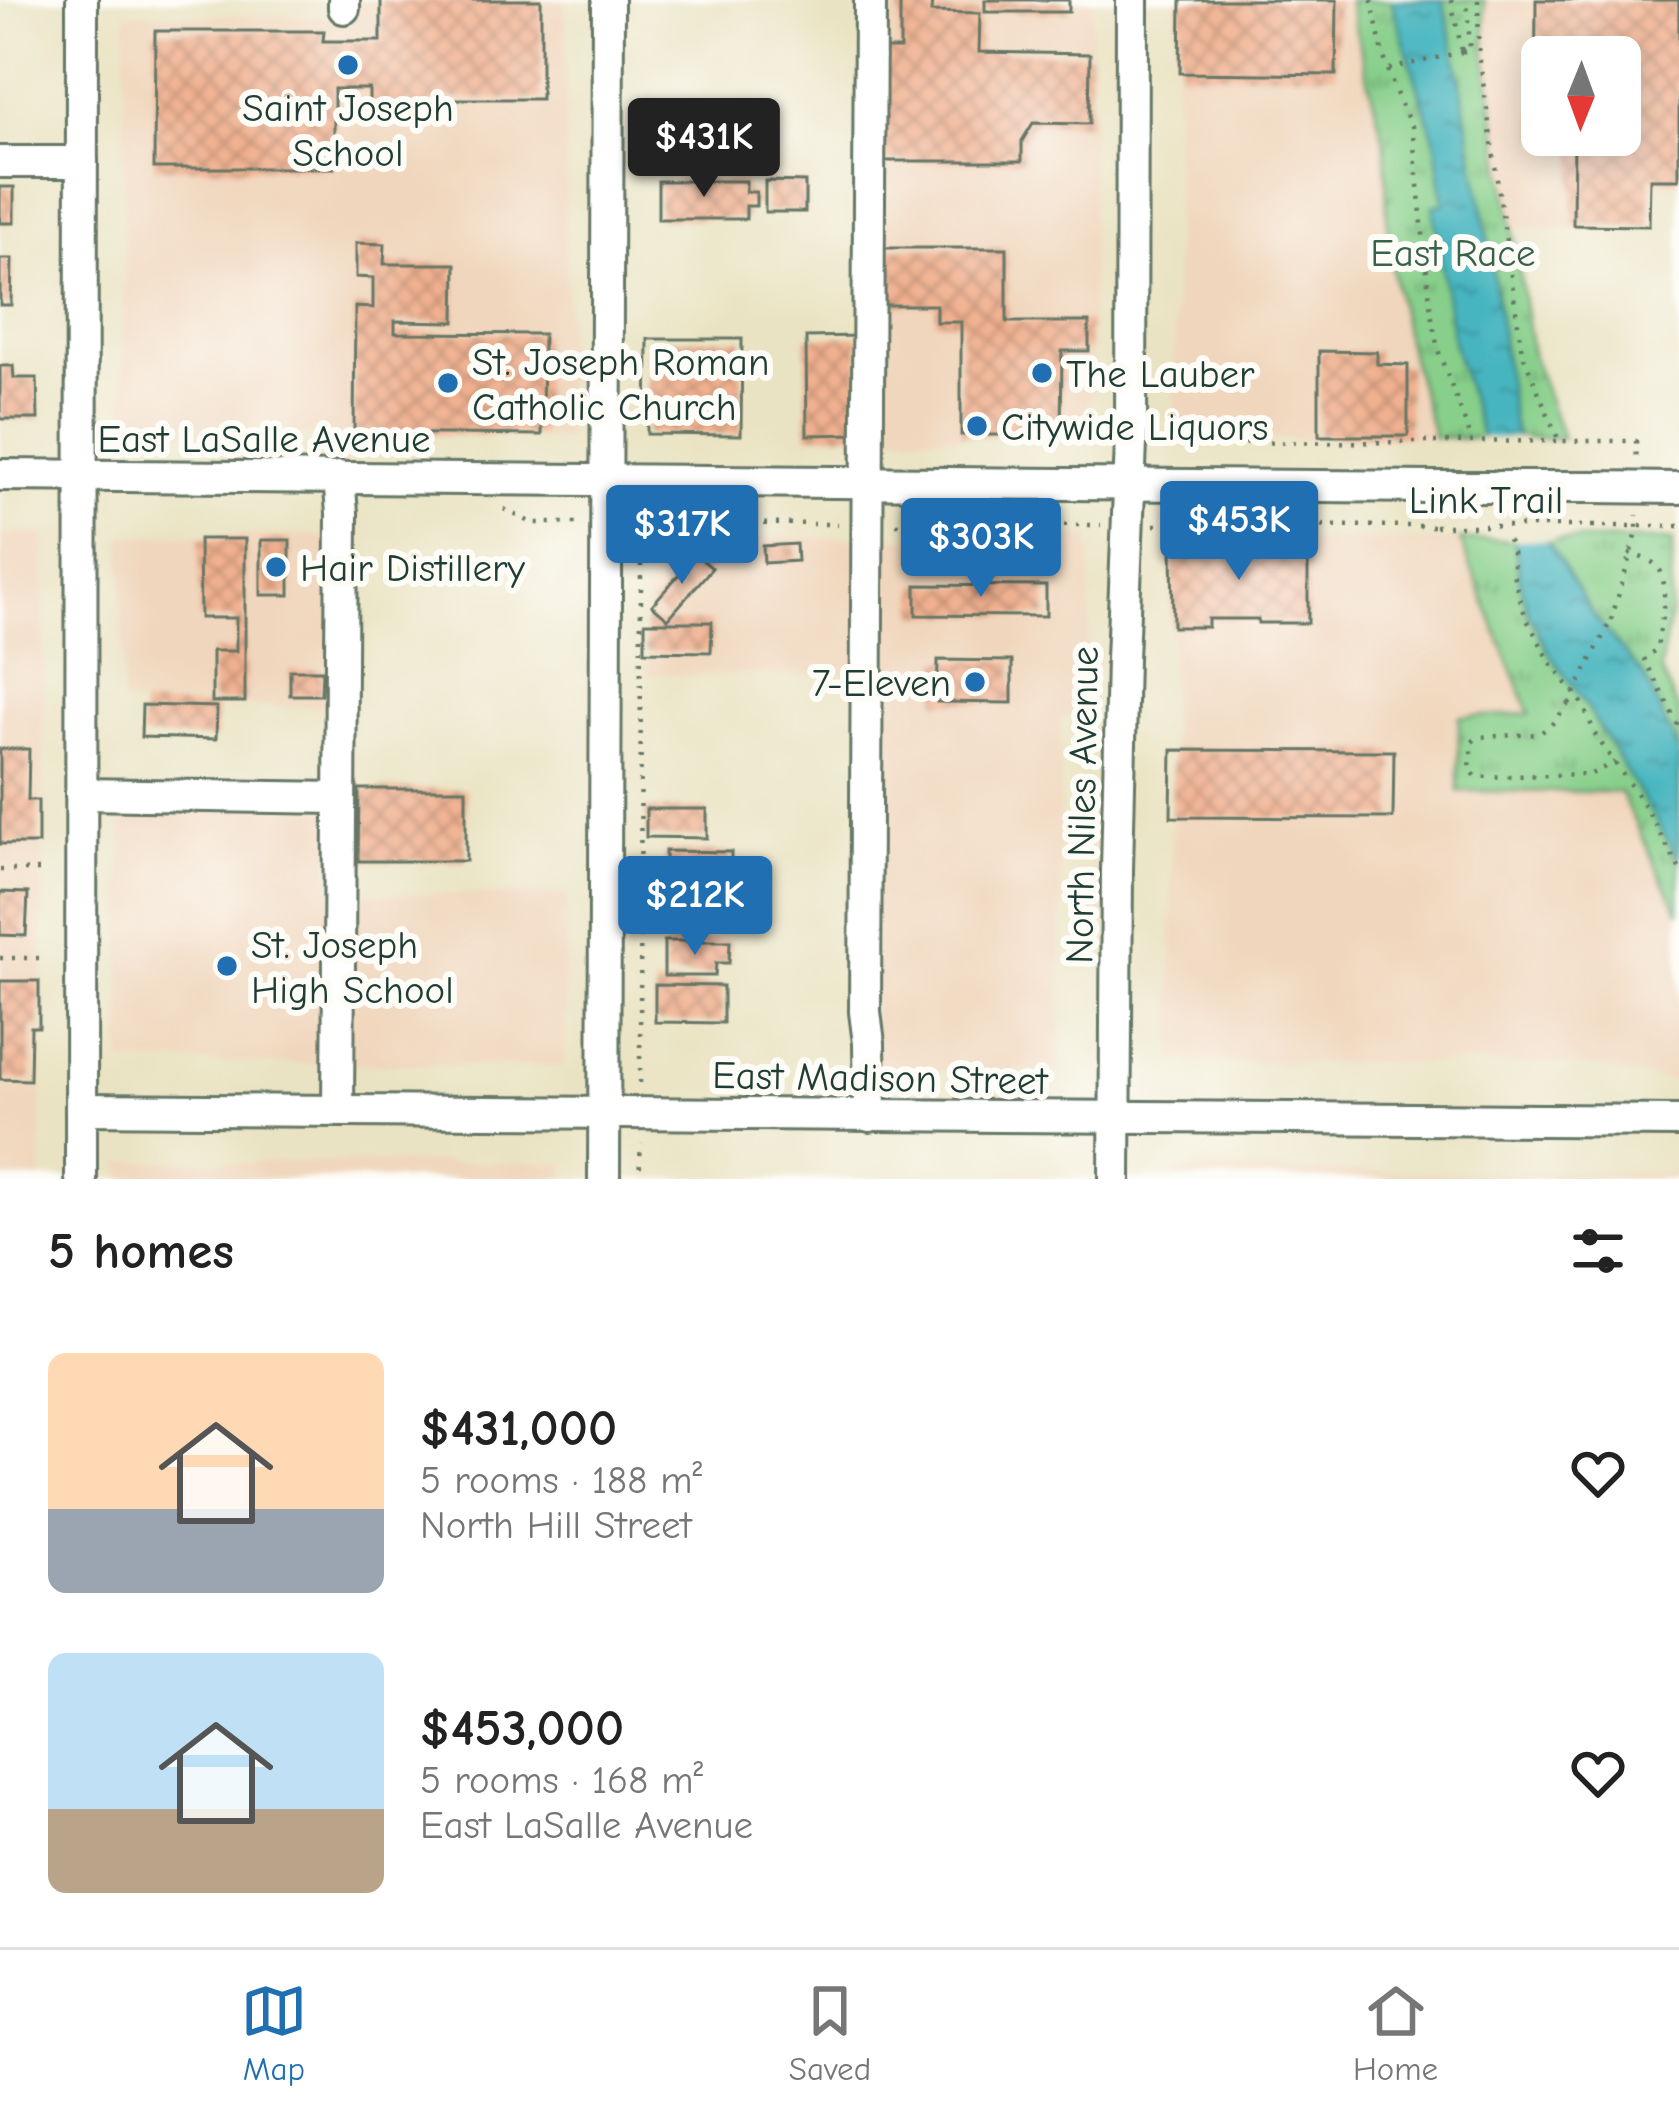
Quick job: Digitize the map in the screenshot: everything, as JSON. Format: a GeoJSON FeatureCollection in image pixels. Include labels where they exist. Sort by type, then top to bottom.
{"type":"FeatureCollection","features":[{"type":"Feature","properties":{"kind":"street"},"geometry":{"type":"LineString","coordinates":[[81,1179],[82,0]]}},
{"type":"Feature","properties":{"kind":"street"},"geometry":{"type":"LineString","coordinates":[[604,1179],[608,0]]}},
{"type":"Feature","properties":{"kind":"street"},"geometry":{"type":"LineString","coordinates":[[870,0],[865,1012],[870,1116]]}},
{"type":"Feature","properties":{"kind":"street","name":"North Niles Avenue"},"geometry":{"type":"LineString","coordinates":[[1115,1179],[1118,823],[1130,485],[1132,0]]}},
{"type":"Feature","properties":{"kind":"street"},"geometry":{"type":"LineString","coordinates":[[0,162],[82,161]]}},
{"type":"Feature","properties":{"kind":"street","name":"East LaSalle Avenue"},"geometry":{"type":"LineString","coordinates":[[0,476],[1679,488]]}},
{"type":"Feature","properties":{"kind":"street"},"geometry":{"type":"LineString","coordinates":[[338,1110],[339,477]]}},
{"type":"Feature","properties":{"kind":"street"},"geometry":{"type":"LineString","coordinates":[[81,794],[340,798]]}},
{"type":"Feature","properties":{"kind":"street","name":"East Madison Street"},"geometry":{"type":"LineString","coordinates":[[81,1109],[1679,1121]]}},
{"type":"Feature","properties":{"kind":"path"},"geometry":{"type":"LineString","coordinates":[[1372,0],[1388,69],[1412,126],[1438,350],[1472,438]]}},
{"type":"Feature","properties":{"kind":"path"},"geometry":{"type":"LineString","coordinates":[[1451,0],[1462,52]]}},
{"type":"Feature","properties":{"kind":"path"},"geometry":{"type":"LineString","coordinates":[[1388,69],[1470,50],[1467,0]]}},
{"type":"Feature","properties":{"kind":"path"},"geometry":{"type":"LineString","coordinates":[[1478,0],[1479,54],[1522,352],[1559,441]]}},
{"type":"Feature","properties":{"kind":"path"},"geometry":{"type":"LineString","coordinates":[[1161,443],[1636,441]]}},
{"type":"Feature","properties":{"kind":"path"},"geometry":{"type":"LineString","coordinates":[[503,508],[532,523],[579,523]]}},
{"type":"Feature","properties":{"kind":"path"},"geometry":{"type":"LineString","coordinates":[[640,1086],[640,523],[644,513]]}},
{"type":"Feature","properties":{"kind":"path","name":"Link Trail"},"geometry":{"type":"LineString","coordinates":[[640,523],[1679,526]]}},
{"type":"Feature","properties":{"kind":"path"},"geometry":{"type":"LineString","coordinates":[[1615,762],[1592,774],[1476,777],[1470,768],[1472,742],[1478,737],[1539,734],[1569,704],[1612,620],[1637,526]]}},
{"type":"Feature","properties":{"kind":"path"},"geometry":{"type":"LineString","coordinates":[[1508,540],[1526,618],[1679,868]]}},
{"type":"Feature","properties":{"kind":"path"},"geometry":{"type":"LineString","coordinates":[[1629,553],[1650,561],[1664,576],[1657,649],[1644,658],[1679,727]]}},
{"type":"Feature","properties":{"kind":"path"},"geometry":{"type":"LineString","coordinates":[[0,870],[47,870]]}},
{"type":"Feature","properties":{"kind":"path"},"geometry":{"type":"LineString","coordinates":[[0,958],[48,958]]}},
{"type":"Feature","properties":{"kind":"path"},"geometry":{"type":"LineString","coordinates":[[639,1179],[641,1131]]}},
{"type":"Feature","properties":{"kind":"shaded area"},"geometry":{"type":"Polygon","coordinates":[[[336,0],[565,0],[567,437],[123,433],[125,13],[335,17],[336,0]]]}},
{"type":"Feature","properties":{"kind":"shaded area"},"geometry":{"type":"Polygon","coordinates":[[[879,0],[1092,0],[1090,437],[877,435],[879,0]]]}},
{"type":"Feature","properties":{"kind":"shaded area"},"geometry":{"type":"Polygon","coordinates":[[[1176,0],[1348,0],[1385,145],[1388,246],[1405,337],[1434,438],[1174,440],[1176,0]]]}},
{"type":"Feature","properties":{"kind":"shaded area"},"geometry":{"type":"Polygon","coordinates":[[[1484,0],[1679,0],[1679,184],[1654,185],[1651,229],[1514,228],[1486,56],[1484,0]]]}},
{"type":"Feature","properties":{"kind":"shaded area"},"geometry":{"type":"Polygon","coordinates":[[[0,534],[44,534],[41,1179],[0,1179],[0,534]]]}},
{"type":"Feature","properties":{"kind":"shaded area"},"geometry":{"type":"Polygon","coordinates":[[[122,535],[333,536],[330,707],[123,703],[122,535]]]}},
{"type":"Feature","properties":{"kind":"shaded area"},"geometry":{"type":"Polygon","coordinates":[[[647,537],[860,538],[859,674],[647,675],[647,537]]]}},
{"type":"Feature","properties":{"kind":"shaded area"},"geometry":{"type":"Polygon","coordinates":[[[877,538],[1090,538],[1088,704],[1082,715],[1060,716],[1061,1072],[874,1069],[877,538]]]}},
{"type":"Feature","properties":{"kind":"shaded area"},"geometry":{"type":"Polygon","coordinates":[[[1460,540],[1530,715],[1620,792],[1679,913],[1679,1082],[1573,1064],[1173,1062],[1170,541],[1460,540]]]}},
{"type":"Feature","properties":{"kind":"shaded area","name":"St. Joseph High School"},"geometry":{"type":"Polygon","coordinates":[[[122,805],[330,808],[335,1064],[121,1062],[122,805]]]}},
{"type":"Feature","properties":{"kind":"shaded area","name":"St. Joseph High School"},"geometry":{"type":"Polygon","coordinates":[[[349,894],[566,895],[564,1066],[348,1064],[349,894]]]}},
{"type":"Feature","properties":{"kind":"shaded area"},"geometry":{"type":"Polygon","coordinates":[[[121,1162],[565,1163],[565,1179],[121,1179],[121,1162]]]}},
{"type":"Feature","properties":{"kind":"shaded area"},"geometry":{"type":"Polygon","coordinates":[[[1171,1171],[1679,1174],[1679,1179],[1171,1179],[1171,1171]]]}},
{"type":"Feature","properties":{"kind":"green space","name":"East Race"},"geometry":{"type":"Polygon","coordinates":[[[1348,0],[1484,0],[1486,56],[1532,354],[1562,438],[1434,438],[1405,337],[1388,246],[1385,145],[1348,0]]]}},
{"type":"Feature","properties":{"kind":"green space"},"geometry":{"type":"Polygon","coordinates":[[[1460,540],[1673,540],[1670,616],[1660,670],[1679,711],[1679,913],[1620,792],[1458,791],[1459,717],[1530,714],[1460,540]]]}},
{"type":"Feature","properties":{"kind":"water","name":"East Race"},"geometry":{"type":"Polygon","coordinates":[[[1391,0],[1443,0],[1491,256],[1513,425],[1550,545],[1593,615],[1644,676],[1679,752],[1679,859],[1528,612],[1515,545],[1454,348],[1433,206],[1444,204],[1436,144],[1391,0]]]}},
{"type":"Feature","properties":{"kind":"pier"},"geometry":{"type":"Polygon","coordinates":[[[1477,438],[1523,438],[1554,540],[1508,540],[1477,438]]]}},
{"type":"Feature","properties":{"kind":"building","name":"Saint Joseph School"},"geometry":{"type":"Polygon","coordinates":[[[381,0],[541,0],[541,99],[449,99],[442,106],[369,110],[369,89],[334,89],[334,168],[154,168],[155,31],[324,31],[323,41],[381,41],[381,0]]]}},
{"type":"Feature","properties":{"kind":"building"},"geometry":{"type":"Polygon","coordinates":[[[900,0],[932,0],[931,12],[980,13],[979,52],[1090,54],[1089,124],[1033,123],[1022,141],[1022,161],[879,161],[878,49],[900,49],[900,0]]]}},
{"type":"Feature","properties":{"kind":"building"},"geometry":{"type":"Polygon","coordinates":[[[985,0],[1069,0],[1069,12],[985,12],[985,0]]]}},
{"type":"Feature","properties":{"kind":"building"},"geometry":{"type":"Polygon","coordinates":[[[1181,0],[1337,0],[1336,75],[1180,73],[1181,0]]]}},
{"type":"Feature","properties":{"kind":"building"},"geometry":{"type":"Polygon","coordinates":[[[1536,0],[1679,0],[1679,179],[1650,179],[1649,226],[1573,225],[1574,156],[1641,156],[1641,36],[1536,36],[1536,0]]]}},
{"type":"Feature","properties":{"kind":"building"},"geometry":{"type":"Polygon","coordinates":[[[658,181],[746,181],[746,192],[756,192],[756,206],[746,206],[746,219],[658,219],[658,181]]]}},
{"type":"Feature","properties":{"kind":"building"},"geometry":{"type":"Polygon","coordinates":[[[765,181],[805,182],[805,212],[765,212],[765,181]]]}},
{"type":"Feature","properties":{"kind":"building"},"geometry":{"type":"Polygon","coordinates":[[[0,187],[14,187],[14,223],[0,223],[0,187]]]}},
{"type":"Feature","properties":{"kind":"building","name":"St. Joseph Roman Catholic Church"},"geometry":{"type":"Polygon","coordinates":[[[356,243],[385,244],[384,264],[456,264],[455,322],[395,321],[395,333],[543,334],[542,435],[354,433],[355,307],[373,308],[373,278],[356,277],[356,243]]]}},
{"type":"Feature","properties":{"kind":"building"},"geometry":{"type":"Polygon","coordinates":[[[879,248],[1007,248],[1007,322],[1089,322],[1089,351],[1062,351],[1061,435],[961,435],[961,322],[936,322],[936,305],[878,305],[879,248]]]}},
{"type":"Feature","properties":{"kind":"building"},"geometry":{"type":"Polygon","coordinates":[[[0,259],[12,259],[11,305],[0,305],[0,259]]]}},
{"type":"Feature","properties":{"kind":"building"},"geometry":{"type":"Polygon","coordinates":[[[859,336],[860,434],[807,435],[806,337],[859,336]]]}},
{"type":"Feature","properties":{"kind":"building"},"geometry":{"type":"Polygon","coordinates":[[[648,339],[742,339],[741,435],[647,434],[648,339]]]}},
{"type":"Feature","properties":{"kind":"building"},"geometry":{"type":"Polygon","coordinates":[[[1319,351],[1377,352],[1377,364],[1408,365],[1408,436],[1319,436],[1319,351]]]}},
{"type":"Feature","properties":{"kind":"building"},"geometry":{"type":"Polygon","coordinates":[[[0,366],[13,366],[14,378],[37,378],[38,419],[0,419],[0,366]]]}},
{"type":"Feature","properties":{"kind":"building"},"geometry":{"type":"Polygon","coordinates":[[[199,539],[245,539],[245,702],[212,702],[212,651],[236,651],[236,618],[200,618],[199,539]]]}},
{"type":"Feature","properties":{"kind":"building","name":"Hair Distillery"},"geometry":{"type":"Polygon","coordinates":[[[261,540],[290,540],[290,595],[261,595],[261,540]]]}},
{"type":"Feature","properties":{"kind":"building"},"geometry":{"type":"Polygon","coordinates":[[[1172,541],[1255,541],[1256,547],[1308,547],[1308,623],[1208,619],[1208,627],[1173,627],[1172,541]]]}},
{"type":"Feature","properties":{"kind":"building"},"geometry":{"type":"Polygon","coordinates":[[[796,544],[797,561],[764,563],[763,546],[796,544]]]}},
{"type":"Feature","properties":{"kind":"building"},"geometry":{"type":"Polygon","coordinates":[[[696,555],[712,568],[668,619],[652,605],[696,555]]]}},
{"type":"Feature","properties":{"kind":"building"},"geometry":{"type":"Polygon","coordinates":[[[916,585],[1046,586],[1046,616],[916,615],[916,585]]]}},
{"type":"Feature","properties":{"kind":"building"},"geometry":{"type":"Polygon","coordinates":[[[645,622],[712,622],[711,652],[645,651],[645,622]]]}},
{"type":"Feature","properties":{"kind":"building","name":"7-Eleven"},"geometry":{"type":"Polygon","coordinates":[[[938,660],[1012,661],[1012,703],[937,702],[938,660]]]}},
{"type":"Feature","properties":{"kind":"building"},"geometry":{"type":"Polygon","coordinates":[[[290,670],[322,670],[321,695],[290,695],[290,670]]]}},
{"type":"Feature","properties":{"kind":"building"},"geometry":{"type":"Polygon","coordinates":[[[142,705],[217,707],[216,739],[141,737],[142,705]]]}},
{"type":"Feature","properties":{"kind":"building"},"geometry":{"type":"Polygon","coordinates":[[[0,749],[29,749],[28,800],[38,800],[38,844],[0,844],[0,749]]]}},
{"type":"Feature","properties":{"kind":"building"},"geometry":{"type":"Polygon","coordinates":[[[1172,750],[1394,751],[1393,818],[1171,817],[1172,750]]]}},
{"type":"Feature","properties":{"kind":"building"},"geometry":{"type":"Polygon","coordinates":[[[359,789],[466,789],[466,861],[358,861],[359,789]]]}},
{"type":"Feature","properties":{"kind":"building"},"geometry":{"type":"Polygon","coordinates":[[[646,809],[707,809],[707,838],[646,837],[646,809]]]}},
{"type":"Feature","properties":{"kind":"building"},"geometry":{"type":"Polygon","coordinates":[[[665,851],[731,852],[731,896],[665,896],[665,851]]]}},
{"type":"Feature","properties":{"kind":"building"},"geometry":{"type":"Polygon","coordinates":[[[0,892],[28,893],[26,936],[0,935],[0,892]]]}},
{"type":"Feature","properties":{"kind":"building"},"geometry":{"type":"Polygon","coordinates":[[[664,941],[730,941],[729,963],[716,963],[715,976],[664,976],[664,941]]]}},
{"type":"Feature","properties":{"kind":"building"},"geometry":{"type":"Polygon","coordinates":[[[0,981],[39,981],[39,1027],[31,1027],[30,1080],[0,1079],[0,981]]]}},
{"type":"Feature","properties":{"kind":"building"},"geometry":{"type":"Polygon","coordinates":[[[655,985],[723,986],[723,1023],[655,1022],[655,985]]]}},
{"type":"Feature","properties":{"kind":"place","name":"Saint Joseph School"},"geometry":{"type":"Point","coordinates":[348,65]}},
{"type":"Feature","properties":{"kind":"place","name":"The Lauber"},"geometry":{"type":"Point","coordinates":[1042,373]}},
{"type":"Feature","properties":{"kind":"place","name":"St. Joseph Roman Catholic Church"},"geometry":{"type":"Point","coordinates":[448,383]}},
{"type":"Feature","properties":{"kind":"place","name":"Citywide Liquors"},"geometry":{"type":"Point","coordinates":[977,426]}},
{"type":"Feature","properties":{"kind":"place","name":"Hair Distillery"},"geometry":{"type":"Point","coordinates":[276,567]}},
{"type":"Feature","properties":{"kind":"place","name":"7-Eleven"},"geometry":{"type":"Point","coordinates":[975,682]}},
{"type":"Feature","properties":{"kind":"place","name":"St. Joseph High School"},"geometry":{"type":"Point","coordinates":[227,966]}}]}
